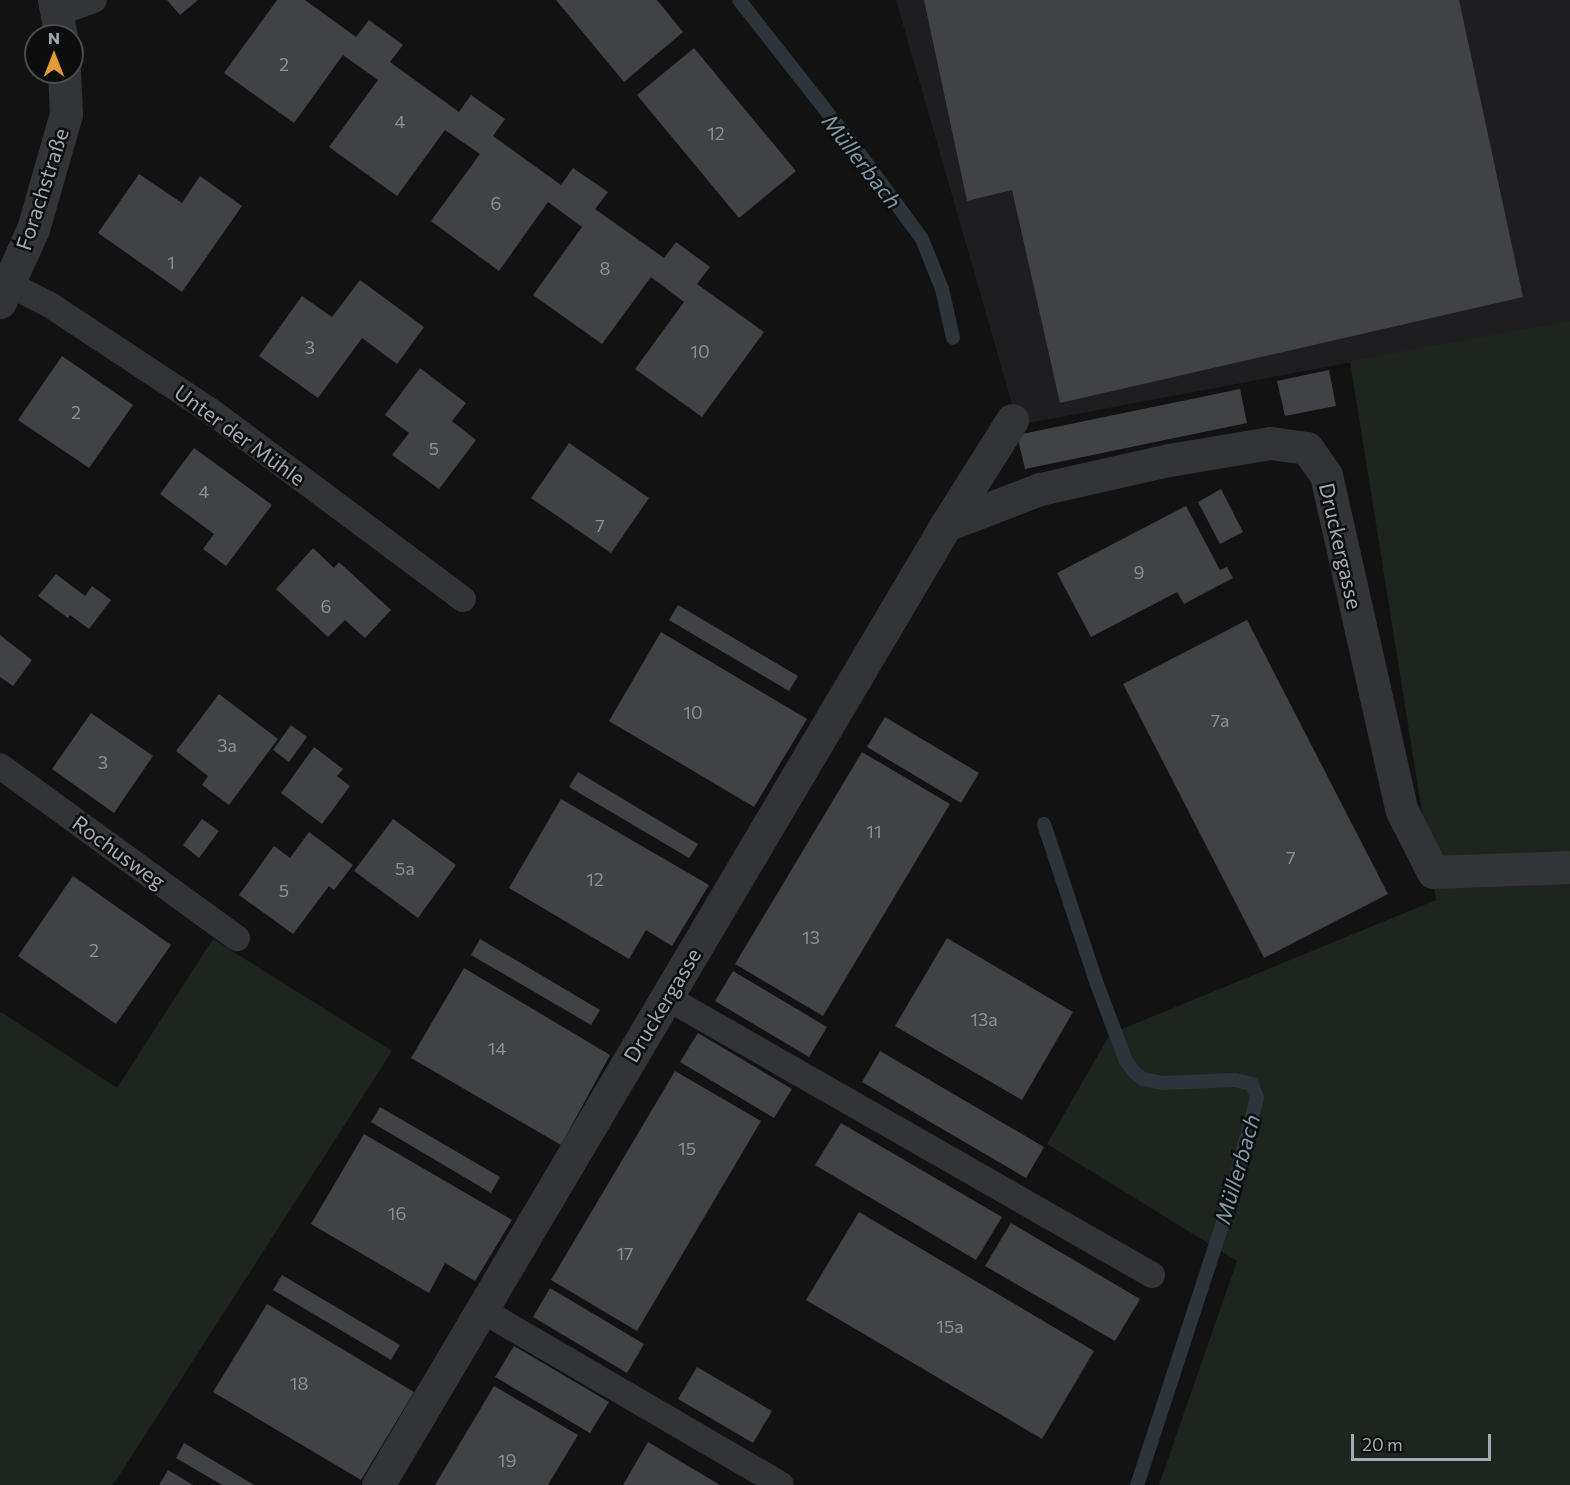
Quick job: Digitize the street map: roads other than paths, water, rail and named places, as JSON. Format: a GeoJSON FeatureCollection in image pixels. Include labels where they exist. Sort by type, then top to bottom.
{"type":"FeatureCollection","features":[{"type":"Feature","properties":{"kind":"street","name":"Forachstraße"},"geometry":{"type":"LineString","coordinates":[[4,293],[33,229],[66,114],[65,84]]}},
{"type":"Feature","properties":{"kind":"street","name":"Druckergasse"},"geometry":{"type":"LineString","coordinates":[[378,1485],[946,525],[1012,420]]}},
{"type":"Feature","properties":{"kind":"street","name":"Druckergasse"},"geometry":{"type":"LineString","coordinates":[[946,525],[1040,489],[1169,460],[1270,443],[1307,448],[1326,475],[1402,811],[1433,872],[1570,867]]}},
{"type":"Feature","properties":{"kind":"lane"},"geometry":{"type":"LineString","coordinates":[[57,16],[94,0]]}},
{"type":"Feature","properties":{"kind":"lane","name":"Unter der Mühle"},"geometry":{"type":"LineString","coordinates":[[4,293],[50,305],[212,412],[463,599]]}},
{"type":"Feature","properties":{"kind":"lane","name":"Rochusweg"},"geometry":{"type":"LineString","coordinates":[[0,766],[237,938]]}},
{"type":"Feature","properties":{"kind":"lane"},"geometry":{"type":"LineString","coordinates":[[666,997],[1152,1275]]}},
{"type":"Feature","properties":{"kind":"lane"},"geometry":{"type":"LineString","coordinates":[[482,1310],[781,1485]]}},
{"type":"Feature","properties":{"kind":"waterway","name":"Müllerbach"},"geometry":{"type":"LineString","coordinates":[[739,0],[854,146],[922,239],[942,289],[953,338]]}},
{"type":"Feature","properties":{"kind":"waterway","name":"Müllerbach"},"geometry":{"type":"LineString","coordinates":[[1044,824],[1097,984],[1126,1061],[1134,1072],[1143,1079],[1163,1083],[1235,1080],[1252,1084],[1257,1098],[1229,1204],[1137,1485]]}}]}
